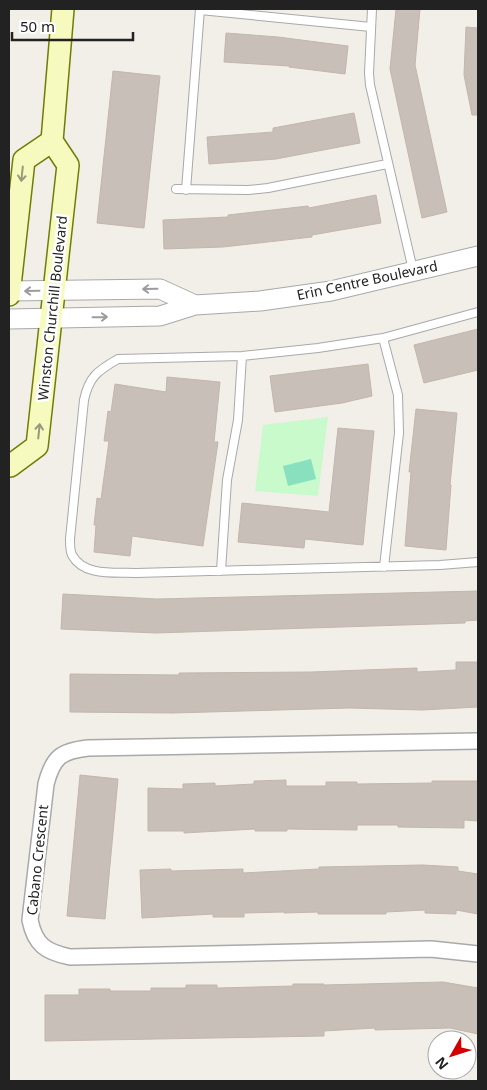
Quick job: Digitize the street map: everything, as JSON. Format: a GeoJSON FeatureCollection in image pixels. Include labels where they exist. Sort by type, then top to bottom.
{"type":"FeatureCollection","features":[{"type":"Feature","properties":{"kind":"main road"},"geometry":{"type":"LineString","coordinates":[[9,295],[24,160],[52,141],[63,9]]}},
{"type":"Feature","properties":{"kind":"main road","name":"Winston Churchill Boulevard"},"geometry":{"type":"LineString","coordinates":[[9,469],[37,446],[68,165],[52,141]]}},
{"type":"Feature","properties":{"kind":"street","name":"Erin Centre Boulevard"},"geometry":{"type":"LineString","coordinates":[[9,319],[160,316],[195,305],[260,301],[331,291],[478,256]]}},
{"type":"Feature","properties":{"kind":"street","name":"Erin Centre Boulevard"},"geometry":{"type":"LineString","coordinates":[[9,291],[160,289],[195,305]]}},
{"type":"Feature","properties":{"kind":"street","name":"Cabano Crescent"},"geometry":{"type":"LineString","coordinates":[[478,741],[70,750],[54,764],[46,784],[30,920],[32,932],[37,942],[55,954],[70,957],[431,949],[478,954]]}},
{"type":"Feature","properties":{"kind":"lane"},"geometry":{"type":"LineString","coordinates":[[186,190],[200,9],[371,27]]}},
{"type":"Feature","properties":{"kind":"lane"},"geometry":{"type":"LineString","coordinates":[[372,9],[370,85],[413,270]]}},
{"type":"Feature","properties":{"kind":"lane"},"geometry":{"type":"LineString","coordinates":[[176,189],[248,190],[268,188],[387,164]]}},
{"type":"Feature","properties":{"kind":"lane"},"geometry":{"type":"LineString","coordinates":[[478,312],[383,338],[318,348],[242,356],[118,359],[105,366],[93,376],[87,388],[70,539],[71,553],[79,563],[88,569],[98,572],[384,567],[478,562]]}},
{"type":"Feature","properties":{"kind":"lane"},"geometry":{"type":"LineString","coordinates":[[383,338],[398,395],[399,433],[384,567]]}},
{"type":"Feature","properties":{"kind":"lane"},"geometry":{"type":"LineString","coordinates":[[221,571],[228,480],[238,420],[242,356]]}},
{"type":"Feature","properties":{"kind":"green space"},"geometry":{"type":"Polygon","coordinates":[[[328,417],[318,496],[255,491],[263,425],[328,417]]]}},
{"type":"Feature","properties":{"kind":"green space"},"geometry":{"type":"Polygon","coordinates":[[[311,459],[316,479],[288,486],[283,466],[311,459]]]}},
{"type":"Feature","properties":{"kind":"building"},"geometry":{"type":"Polygon","coordinates":[[[396,9],[420,9],[415,65],[447,212],[422,218],[390,69],[396,9]]]}},
{"type":"Feature","properties":{"kind":"building"},"geometry":{"type":"Polygon","coordinates":[[[466,27],[478,28],[478,115],[472,115],[464,75],[466,27]]]}},
{"type":"Feature","properties":{"kind":"building"},"geometry":{"type":"Polygon","coordinates":[[[226,33],[278,37],[348,46],[345,74],[289,66],[224,62],[226,33]]]}},
{"type":"Feature","properties":{"kind":"building"},"geometry":{"type":"Polygon","coordinates":[[[113,71],[160,76],[144,228],[97,223],[113,71]]]}},
{"type":"Feature","properties":{"kind":"building"},"geometry":{"type":"Polygon","coordinates":[[[354,113],[360,143],[276,159],[209,164],[207,137],[273,132],[273,128],[354,113]]]}},
{"type":"Feature","properties":{"kind":"building"},"geometry":{"type":"Polygon","coordinates":[[[376,195],[381,223],[312,235],[312,237],[223,247],[164,249],[163,220],[228,217],[228,215],[308,206],[309,208],[376,195]]]}},
{"type":"Feature","properties":{"kind":"building"},"geometry":{"type":"Polygon","coordinates":[[[478,329],[478,370],[424,383],[414,345],[478,329]]]}},
{"type":"Feature","properties":{"kind":"building"},"geometry":{"type":"Polygon","coordinates":[[[368,364],[372,396],[342,403],[275,412],[270,376],[368,364]]]}},
{"type":"Feature","properties":{"kind":"building"},"geometry":{"type":"Polygon","coordinates":[[[167,377],[220,382],[214,442],[218,442],[203,546],[132,536],[130,556],[94,552],[97,498],[101,499],[109,441],[104,441],[108,411],[111,412],[115,384],[166,392],[167,377]]]}},
{"type":"Feature","properties":{"kind":"building"},"geometry":{"type":"Polygon","coordinates":[[[416,409],[457,413],[446,550],[405,546],[411,472],[409,472],[416,409]]]}},
{"type":"Feature","properties":{"kind":"building"},"geometry":{"type":"Polygon","coordinates":[[[338,428],[374,431],[363,545],[305,539],[304,548],[238,542],[242,503],[329,512],[338,428]]]}},
{"type":"Feature","properties":{"kind":"building"},"geometry":{"type":"Polygon","coordinates":[[[478,591],[478,620],[465,621],[465,623],[156,633],[61,629],[63,594],[157,599],[478,591]]]}},
{"type":"Feature","properties":{"kind":"building"},"geometry":{"type":"Polygon","coordinates":[[[456,662],[478,662],[478,707],[422,710],[350,708],[173,713],[70,712],[70,674],[179,675],[179,673],[311,672],[417,668],[417,672],[456,670],[456,662]]]}},
{"type":"Feature","properties":{"kind":"building"},"geometry":{"type":"Polygon","coordinates":[[[80,775],[118,779],[105,919],[67,916],[80,775]]]}},
{"type":"Feature","properties":{"kind":"building"},"geometry":{"type":"Polygon","coordinates":[[[286,780],[286,786],[326,786],[326,782],[357,782],[357,784],[478,781],[478,821],[464,820],[464,828],[357,825],[357,830],[287,829],[287,831],[255,831],[255,829],[184,833],[184,831],[148,831],[148,788],[183,789],[183,784],[215,783],[215,786],[254,784],[254,781],[286,780]]]}},
{"type":"Feature","properties":{"kind":"building"},"geometry":{"type":"Polygon","coordinates":[[[423,865],[458,867],[458,871],[478,874],[478,914],[456,910],[456,914],[425,913],[425,910],[386,912],[386,914],[284,912],[244,913],[244,917],[213,917],[213,914],[142,918],[140,870],[243,869],[243,873],[319,869],[319,867],[423,865]]]}},
{"type":"Feature","properties":{"kind":"building"},"geometry":{"type":"Polygon","coordinates":[[[443,982],[478,988],[478,1034],[477,1030],[450,1028],[375,1030],[375,1028],[324,1031],[324,1036],[45,1041],[45,995],[79,995],[79,989],[151,991],[151,988],[186,988],[186,985],[217,985],[217,988],[293,986],[293,984],[443,982]]]}}]}
